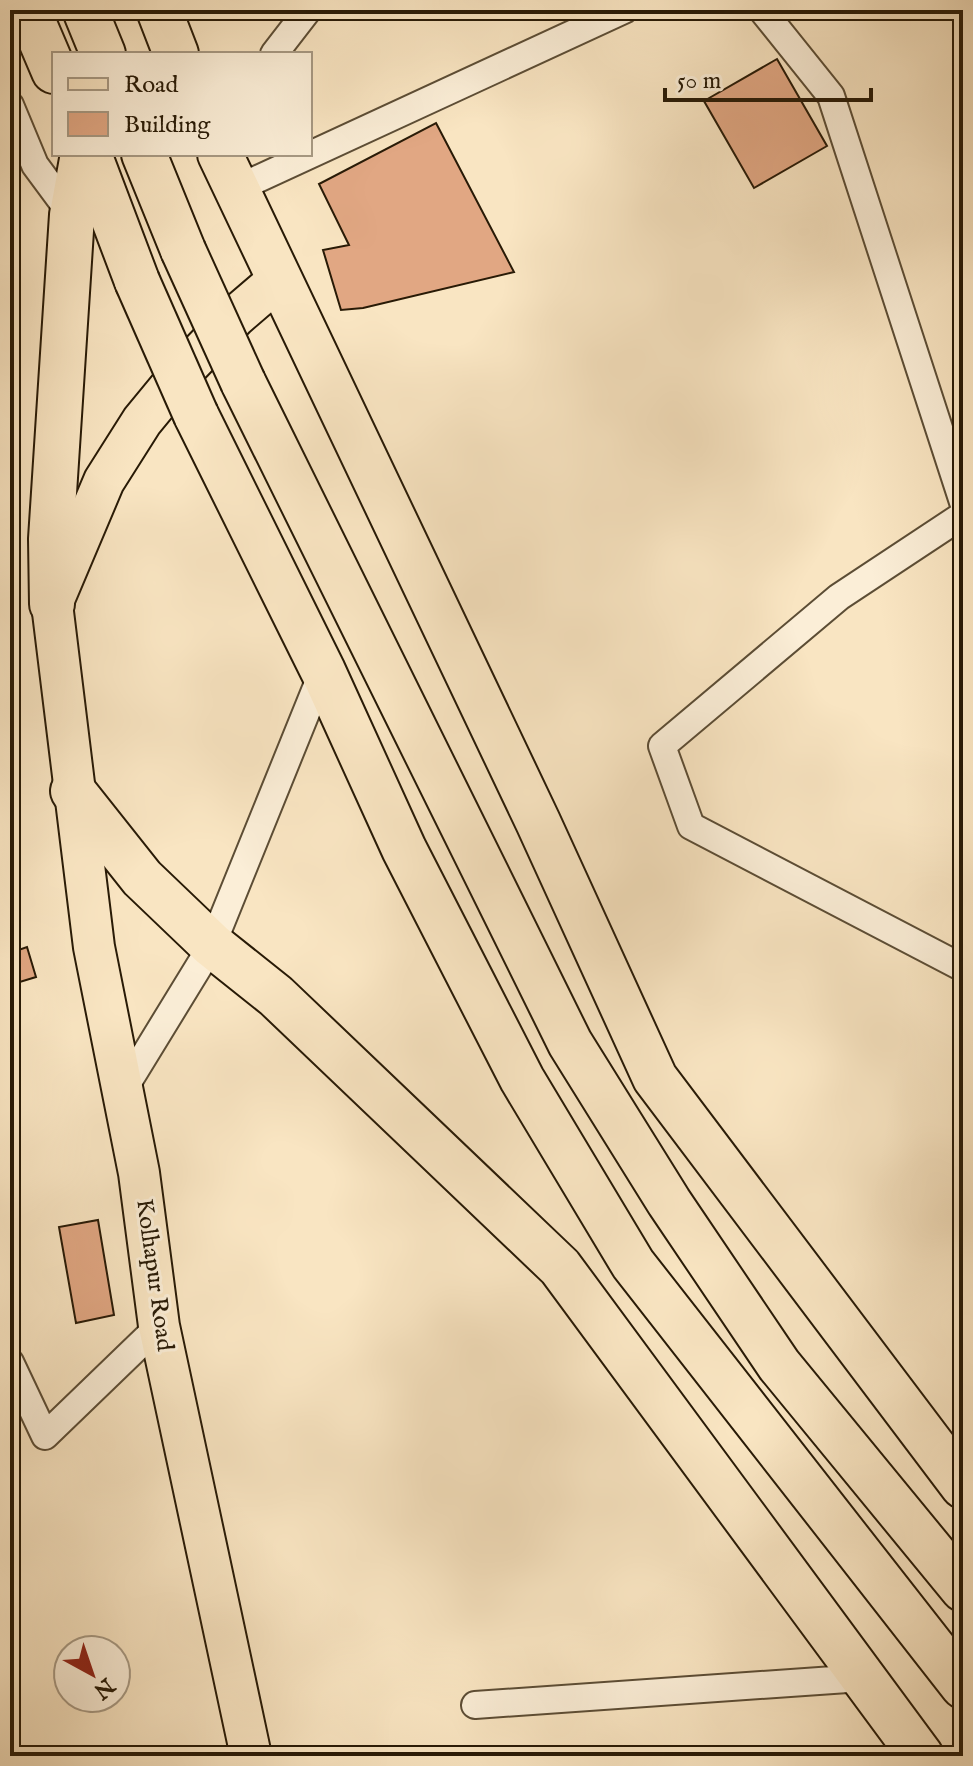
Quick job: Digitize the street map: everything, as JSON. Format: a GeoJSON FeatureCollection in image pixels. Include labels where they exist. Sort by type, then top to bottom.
{"type":"FeatureCollection","features":[{"type":"Feature","properties":{"kind":"highway"},"geometry":{"type":"LineString","coordinates":[[28,10],[52,66]]}},
{"type":"Feature","properties":{"kind":"highway"},"geometry":{"type":"LineString","coordinates":[[85,10],[102,52]]}},
{"type":"Feature","properties":{"kind":"highway"},"geometry":{"type":"LineString","coordinates":[[159,10],[175,52]]}},
{"type":"Feature","properties":{"kind":"highway"},"geometry":{"type":"LineString","coordinates":[[52,604],[51,539],[72,215],[83,156]]}},
{"type":"Feature","properties":{"kind":"highway"},"geometry":{"type":"LineString","coordinates":[[90,156],[137,281],[196,415],[323,671],[404,849],[522,1079],[633,1264],[963,1686]]}},
{"type":"Feature","properties":{"kind":"highway"},"geometry":{"type":"LineString","coordinates":[[145,156],[183,250],[243,382],[570,1043],[669,1202],[779,1365],[963,1589]]}},
{"type":"Feature","properties":{"kind":"highway"},"geometry":{"type":"LineString","coordinates":[[228,171],[538,822],[655,1078],[963,1486]]}},
{"type":"Feature","properties":{"kind":"highway"},"geometry":{"type":"LineString","coordinates":[[73,791],[142,878],[212,945],[276,996],[560,1267],[921,1756]]}},
{"type":"Feature","properties":{"kind":"main road"},"geometry":{"type":"LineString","coordinates":[[52,604],[104,481],[142,421],[184,370],[236,316],[279,279]]}},
{"type":"Feature","properties":{"kind":"main road","name":"Kolhapur Road"},"geometry":{"type":"LineString","coordinates":[[52,604],[94,947],[139,1173],[159,1326],[246,1754]]}},
{"type":"Feature","properties":{"kind":"street"},"geometry":{"type":"LineString","coordinates":[[276,52],[308,10]]}},
{"type":"Feature","properties":{"kind":"street"},"geometry":{"type":"LineString","coordinates":[[312,137],[624,10]]}},
{"type":"Feature","properties":{"kind":"street"},"geometry":{"type":"LineString","coordinates":[[762,10],[831,96],[963,502]]}},
{"type":"Feature","properties":{"kind":"street"},"geometry":{"type":"LineString","coordinates":[[10,105],[35,165],[72,215]]}},
{"type":"Feature","properties":{"kind":"street"},"geometry":{"type":"LineString","coordinates":[[228,171],[265,156]]}},
{"type":"Feature","properties":{"kind":"street"},"geometry":{"type":"LineString","coordinates":[[963,515],[839,597],[662,746],[691,826],[963,968]]}},
{"type":"Feature","properties":{"kind":"street"},"geometry":{"type":"LineString","coordinates":[[122,1092],[212,945],[323,671]]}},
{"type":"Feature","properties":{"kind":"street"},"geometry":{"type":"LineString","coordinates":[[10,1362],[45,1436],[159,1326]]}},
{"type":"Feature","properties":{"kind":"street"},"geometry":{"type":"LineString","coordinates":[[475,1705],[862,1678]]}},
{"type":"Feature","properties":{"kind":"building"},"geometry":{"type":"Polygon","coordinates":[[[777,59],[827,146],[754,188],[704,101],[777,59]]]}},
{"type":"Feature","properties":{"kind":"building"},"geometry":{"type":"Polygon","coordinates":[[[436,123],[514,272],[363,308],[341,310],[323,250],[349,245],[319,184],[436,123]]]}},
{"type":"Feature","properties":{"kind":"building"},"geometry":{"type":"Polygon","coordinates":[[[27,947],[36,977],[10,985],[10,953],[27,947]]]}},
{"type":"Feature","properties":{"kind":"building"},"geometry":{"type":"Polygon","coordinates":[[[98,1220],[114,1315],[76,1323],[59,1227],[98,1220]]]}}]}
